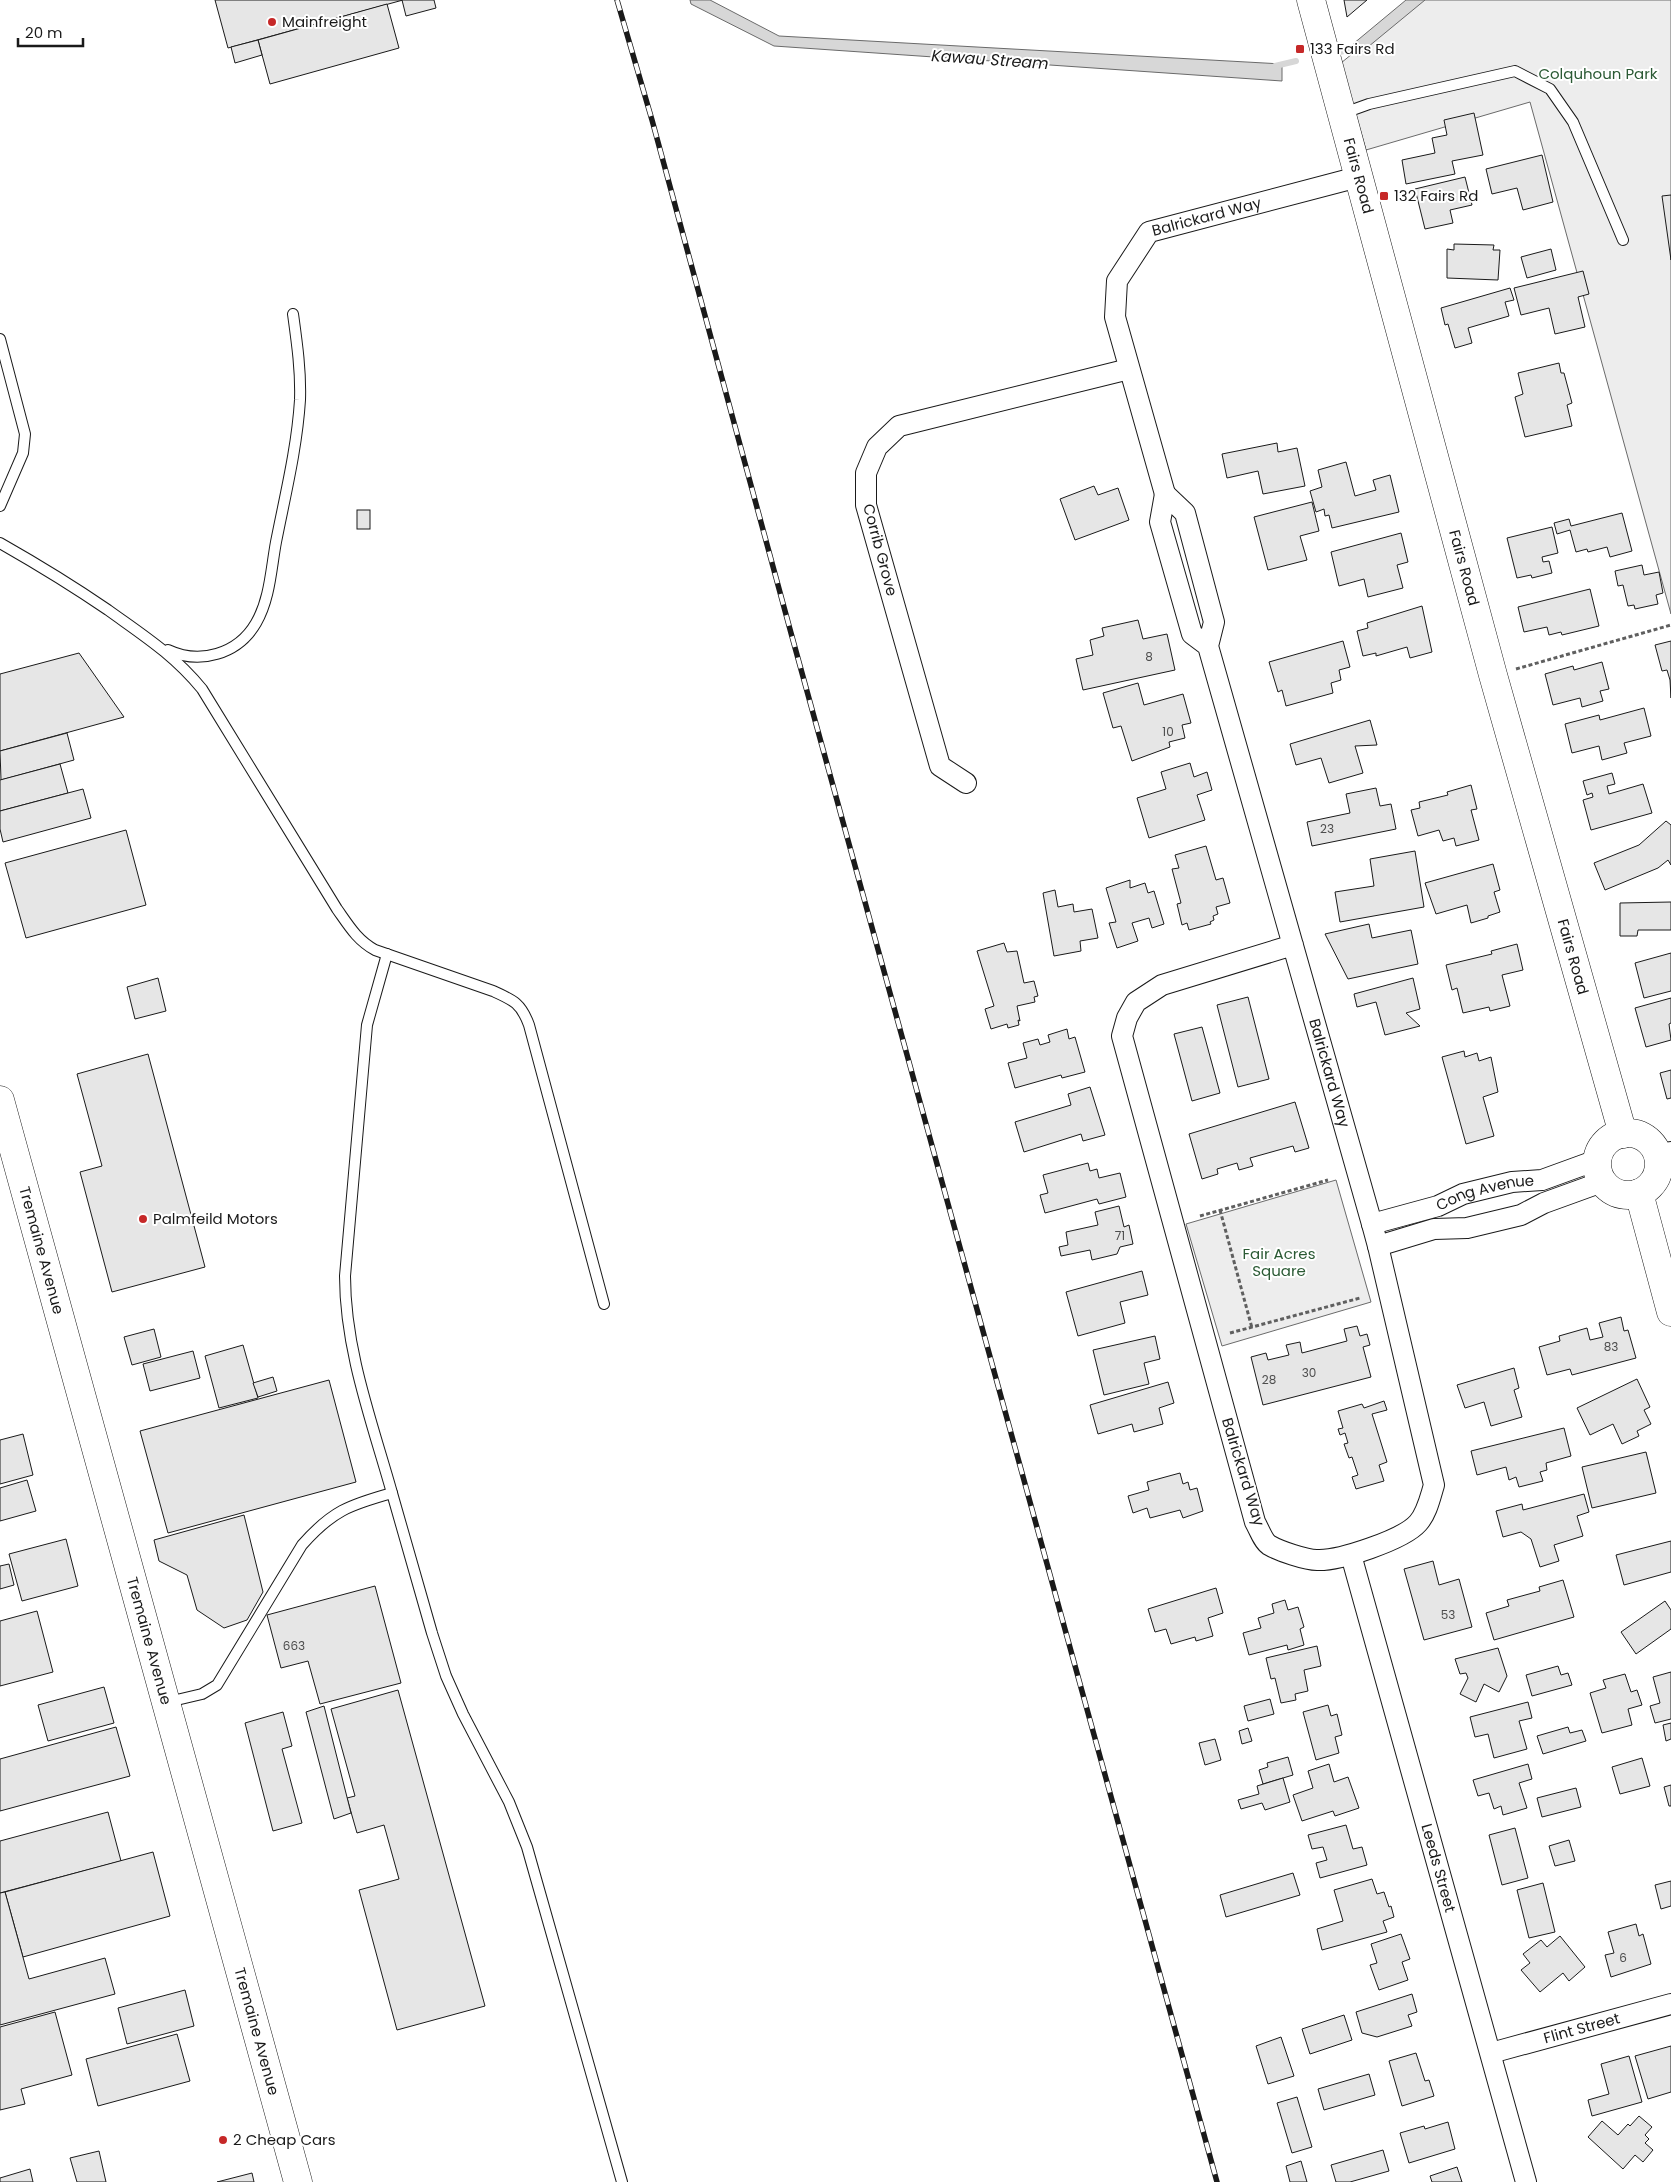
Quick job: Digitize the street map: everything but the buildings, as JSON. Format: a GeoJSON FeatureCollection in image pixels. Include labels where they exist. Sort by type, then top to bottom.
{"type":"FeatureCollection","features":[{"type":"Feature","properties":{"kind":"street","name":"Fairs Road"},"geometry":{"type":"LineString","coordinates":[[1311,0],[1340,114],[1494,675],[1623,1134]]}},
{"type":"Feature","properties":{"kind":"street","name":"Balrickard Way"},"geometry":{"type":"LineString","coordinates":[[1208,646],[1192,634],[1162,532],[1160,522],[1165,494],[1115,316],[1116,281],[1149,232],[1358,177]]}},
{"type":"Feature","properties":{"kind":"street","name":"Corrib Grove"},"geometry":{"type":"LineString","coordinates":[[966,783],[940,766],[866,505],[866,473],[877,447],[899,426],[1129,369]]}},
{"type":"Feature","properties":{"kind":"street","name":"Balrickard Way"},"geometry":{"type":"LineString","coordinates":[[1165,494],[1185,513],[1214,622],[1208,646],[1372,1224],[1378,1246],[1434,1485],[1428,1506],[1417,1524],[1390,1541],[1350,1555],[1317,1560],[1283,1551],[1268,1544],[1256,1522],[1122,1036],[1127,1018],[1136,1002],[1162,985],[1293,946]]}},
{"type":"Feature","properties":{"kind":"street","name":"Tremaine Avenue"},"geometry":{"type":"LineString","coordinates":[[0,1100],[298,2182]]}},
{"type":"Feature","properties":{"kind":"street"},"geometry":{"type":"LineString","coordinates":[[1623,1134],[1644,1138],[1664,1153],[1654,1182],[1639,1193],[1623,1195],[1608,1188],[1600,1171],[1600,1150],[1606,1142],[1623,1134]]}},
{"type":"Feature","properties":{"kind":"street","name":"Cong Avenue"},"geometry":{"type":"LineString","coordinates":[[1372,1224],[1438,1206],[1463,1194],[1512,1182],[1542,1180],[1600,1171]]}},
{"type":"Feature","properties":{"kind":"street","name":"Cong Avenue"},"geometry":{"type":"LineString","coordinates":[[1378,1246],[1434,1229],[1467,1228],[1521,1215],[1600,1171]]}},
{"type":"Feature","properties":{"kind":"street"},"geometry":{"type":"LineString","coordinates":[[1639,1193],[1671,1312]]}},
{"type":"Feature","properties":{"kind":"street","name":"Leeds Street"},"geometry":{"type":"LineString","coordinates":[[1350,1555],[1526,2182]]}},
{"type":"Feature","properties":{"kind":"street","name":"Flint Street"},"geometry":{"type":"LineString","coordinates":[[1491,2053],[1671,2004]]}},
{"type":"Feature","properties":{"kind":"lane"},"geometry":{"type":"LineString","coordinates":[[1340,114],[1369,104],[1514,71],[1550,89],[1573,122],[1623,240]]}},
{"type":"Feature","properties":{"kind":"lane"},"geometry":{"type":"LineString","coordinates":[[162,648],[188,657],[212,656],[235,646],[246,636],[262,611],[296,439],[300,401],[300,369],[293,314]]}},
{"type":"Feature","properties":{"kind":"lane"},"geometry":{"type":"LineString","coordinates":[[0,339],[25,434],[23,453],[0,506]]}},
{"type":"Feature","properties":{"kind":"lane"},"geometry":{"type":"LineString","coordinates":[[0,543],[60,578],[162,648],[184,668],[202,689],[355,935],[364,944],[387,954],[493,991],[512,1000],[521,1008],[531,1034],[604,1304]]}},
{"type":"Feature","properties":{"kind":"lane"},"geometry":{"type":"LineString","coordinates":[[387,954],[367,1025],[345,1289],[347,1324],[352,1348],[432,1633],[446,1676],[463,1714],[509,1802],[527,1847],[622,2182]]}},
{"type":"Feature","properties":{"kind":"lane"},"geometry":{"type":"LineString","coordinates":[[166,1703],[202,1694],[217,1685],[294,1557],[318,1527],[334,1514],[352,1505],[392,1493]]}},
{"type":"Feature","properties":{"kind":"path"},"geometry":{"type":"LineString","coordinates":[[1494,675],[1671,625]]}},
{"type":"Feature","properties":{"kind":"path"},"geometry":{"type":"LineString","coordinates":[[1200,1216],[1328,1180]]}},
{"type":"Feature","properties":{"kind":"path"},"geometry":{"type":"LineString","coordinates":[[1220,1210],[1252,1328]]}},
{"type":"Feature","properties":{"kind":"path"},"geometry":{"type":"LineString","coordinates":[[1230,1334],[1360,1298]]}},
{"type":"Feature","properties":{"kind":"shaded area","name":"Colquhoun Park"},"geometry":{"type":"Polygon","coordinates":[[[1418,0],[1671,0],[1671,614],[1530,102],[1366,150],[1341,63],[1418,0]]]}},
{"type":"Feature","properties":{"kind":"shaded area","name":"Fair Acres Square"},"geometry":{"type":"Polygon","coordinates":[[[1336,1180],[1371,1302],[1222,1346],[1186,1224],[1336,1180]]]}},
{"type":"Feature","properties":{"kind":"water"},"geometry":{"type":"Polygon","coordinates":[[[690,0],[710,0],[779,36],[1282,64],[1282,81],[774,46],[691,4],[690,0]]]}},
{"type":"Feature","properties":{"kind":"water"},"geometry":{"type":"Polygon","coordinates":[[[1406,0],[1425,0],[1357,56],[1353,44],[1406,0]]]}},
{"type":"Feature","properties":{"kind":"waterway","name":"Kawau Stream"},"geometry":{"type":"LineString","coordinates":[[1335,53],[1361,47]]}},
{"type":"Feature","properties":{"kind":"waterway","name":"Kawau Stream"},"geometry":{"type":"LineString","coordinates":[[1275,66],[1296,61]]}},
{"type":"Feature","properties":{"kind":"railway"},"geometry":{"type":"LineString","coordinates":[[617,0],[652,120],[791,633],[1217,2182]]}},
{"type":"Feature","properties":{"kind":"place","name":"Mainfreight"},"geometry":{"type":"Point","coordinates":[272,22]}},
{"type":"Feature","properties":{"kind":"place","name":"133 Fairs Rd"},"geometry":{"type":"Point","coordinates":[1300,49]}},
{"type":"Feature","properties":{"kind":"place","name":"132 Fairs Rd"},"geometry":{"type":"Point","coordinates":[1384,196]}},
{"type":"Feature","properties":{"kind":"place","name":"Palmfeild Motors"},"geometry":{"type":"Point","coordinates":[143,1219]}},
{"type":"Feature","properties":{"kind":"place","name":"2 Cheap Cars"},"geometry":{"type":"Point","coordinates":[223,2140]}}]}
